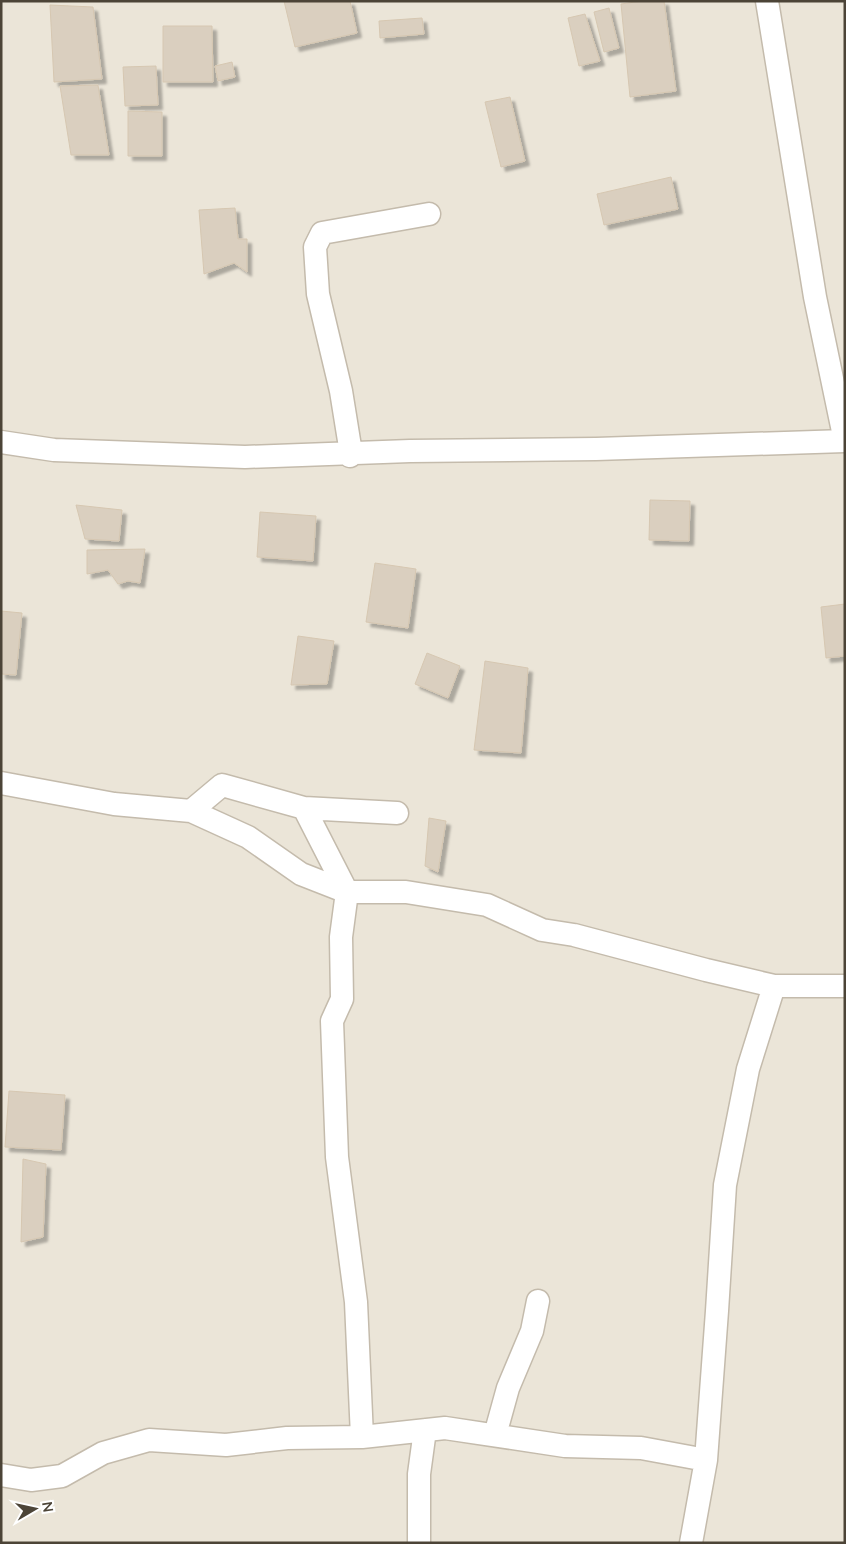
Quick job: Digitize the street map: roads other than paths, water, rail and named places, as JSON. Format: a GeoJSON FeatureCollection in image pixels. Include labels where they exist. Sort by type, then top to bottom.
{"type":"FeatureCollection","features":[{"type":"Feature","properties":{"kind":"street"},"geometry":{"type":"LineString","coordinates":[[1,442],[54,450],[245,457],[410,451],[596,449],[845,440],[815,297],[767,1]]}},
{"type":"Feature","properties":{"kind":"street"},"geometry":{"type":"LineString","coordinates":[[351,454],[341,391],[318,294],[315,247],[322,233],[429,214]]}},
{"type":"Feature","properties":{"kind":"street"},"geometry":{"type":"LineString","coordinates":[[1,783],[114,804],[190,811],[248,837],[301,874],[347,892],[406,892],[487,905],[542,930],[574,935],[774,986],[845,986]]}},
{"type":"Feature","properties":{"kind":"street"},"geometry":{"type":"LineString","coordinates":[[190,811],[222,785],[304,808],[398,813]]}},
{"type":"Feature","properties":{"kind":"street"},"geometry":{"type":"LineString","coordinates":[[304,808],[347,892],[341,937],[342,999],[332,1021],[338,1157],[356,1302],[362,1437]]}},
{"type":"Feature","properties":{"kind":"street"},"geometry":{"type":"LineString","coordinates":[[691,1543],[706,1460],[725,1185],[748,1069],[774,986]]}},
{"type":"Feature","properties":{"kind":"street"},"geometry":{"type":"LineString","coordinates":[[495,1435],[508,1388],[532,1330],[538,1301]]}},
{"type":"Feature","properties":{"kind":"street"},"geometry":{"type":"LineString","coordinates":[[1,1475],[31,1480],[62,1476],[103,1453],[149,1440],[226,1445],[288,1438],[362,1437],[445,1428],[565,1446],[641,1448],[706,1460]]}},
{"type":"Feature","properties":{"kind":"street"},"geometry":{"type":"LineString","coordinates":[[419,1543],[419,1474],[425,1430]]}}]}
